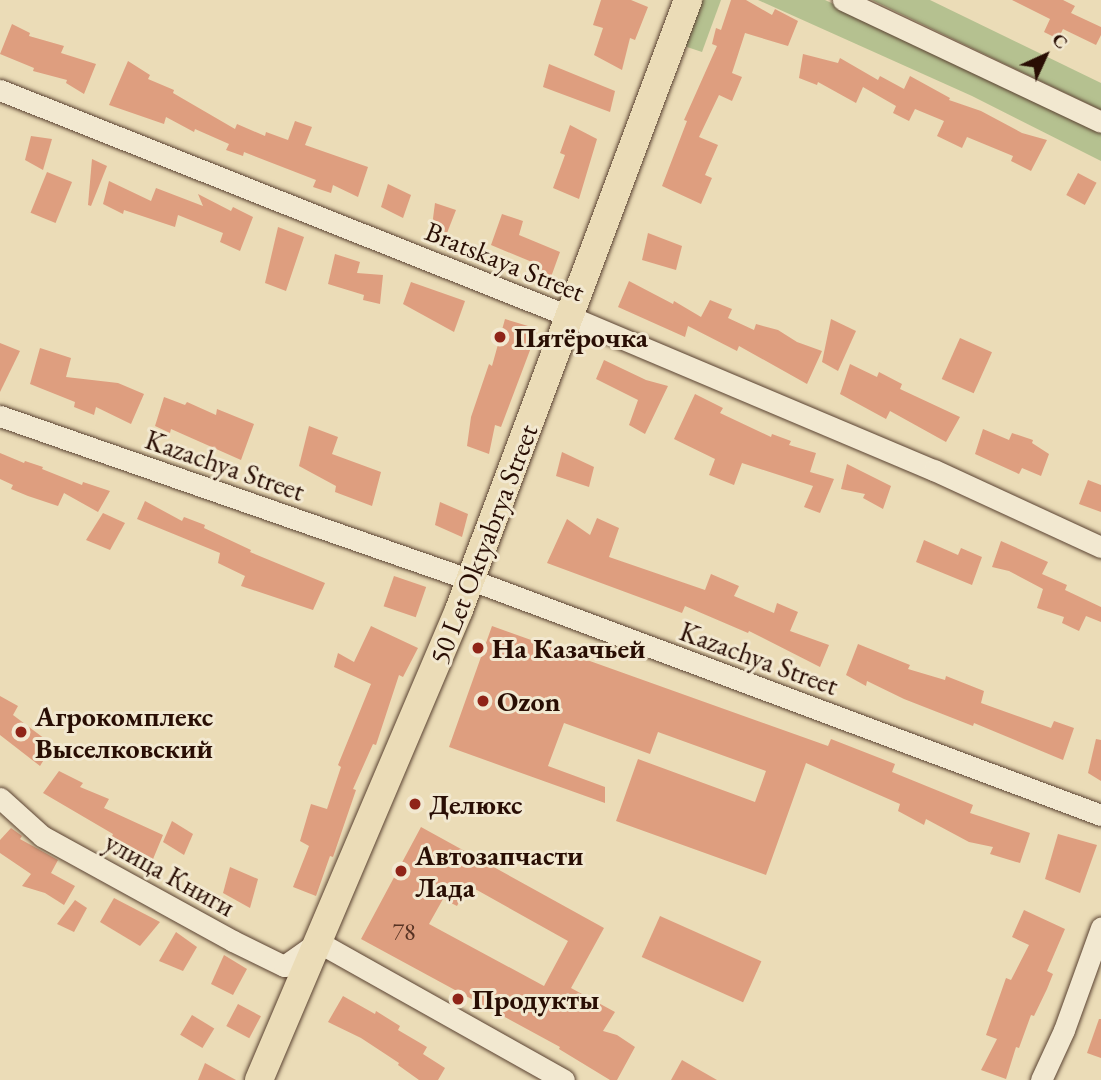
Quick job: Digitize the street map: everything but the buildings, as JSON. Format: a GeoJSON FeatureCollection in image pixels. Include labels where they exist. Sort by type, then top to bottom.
{"type":"FeatureCollection","features":[{"type":"Feature","properties":{"kind":"main road","name":"50 Let Oktyabrya Street"},"geometry":{"type":"LineString","coordinates":[[259,1080],[459,610],[688,0]]}},
{"type":"Feature","properties":{"kind":"street"},"geometry":{"type":"LineString","coordinates":[[843,0],[1101,122]]}},
{"type":"Feature","properties":{"kind":"street","name":"Bratskaya Street"},"geometry":{"type":"LineString","coordinates":[[0,90],[571,317],[934,470],[1101,547]]}},
{"type":"Feature","properties":{"kind":"street","name":"Kazachya Street"},"geometry":{"type":"LineString","coordinates":[[0,416],[469,579],[1101,815]]}},
{"type":"Feature","properties":{"kind":"street","name":"улица Книги"},"geometry":{"type":"LineString","coordinates":[[0,798],[42,836],[284,966],[318,942]]}},
{"type":"Feature","properties":{"kind":"street"},"geometry":{"type":"LineString","coordinates":[[1041,1080],[1063,1030],[1101,928]]}},
{"type":"Feature","properties":{"kind":"street"},"geometry":{"type":"LineString","coordinates":[[318,942],[564,1080]]}},
{"type":"Feature","properties":{"kind":"green space"},"geometry":{"type":"Polygon","coordinates":[[[697,0],[721,0],[702,52],[684,46],[697,0]]]}},
{"type":"Feature","properties":{"kind":"green space"},"geometry":{"type":"Polygon","coordinates":[[[758,0],[825,0],[982,73],[1101,131],[1101,161],[972,96],[758,0]]]}},
{"type":"Feature","properties":{"kind":"green space"},"geometry":{"type":"Polygon","coordinates":[[[872,0],[930,0],[1101,83],[1101,110],[872,0]]]}},
{"type":"Feature","properties":{"kind":"place","name":"Пятёрочка"},"geometry":{"type":"Point","coordinates":[500,337]}},
{"type":"Feature","properties":{"kind":"place","name":"На Казачьей"},"geometry":{"type":"Point","coordinates":[478,648]}},
{"type":"Feature","properties":{"kind":"place","name":"Ozon"},"geometry":{"type":"Point","coordinates":[483,701]}},
{"type":"Feature","properties":{"kind":"place","name":"Агрокомплекс Выселковский"},"geometry":{"type":"Point","coordinates":[21,732]}},
{"type":"Feature","properties":{"kind":"place","name":"Делюкс"},"geometry":{"type":"Point","coordinates":[415,804]}},
{"type":"Feature","properties":{"kind":"place","name":"Автозапчасти Лада"},"geometry":{"type":"Point","coordinates":[401,871]}},
{"type":"Feature","properties":{"kind":"place","name":"Продукты"},"geometry":{"type":"Point","coordinates":[458,999]}}]}
